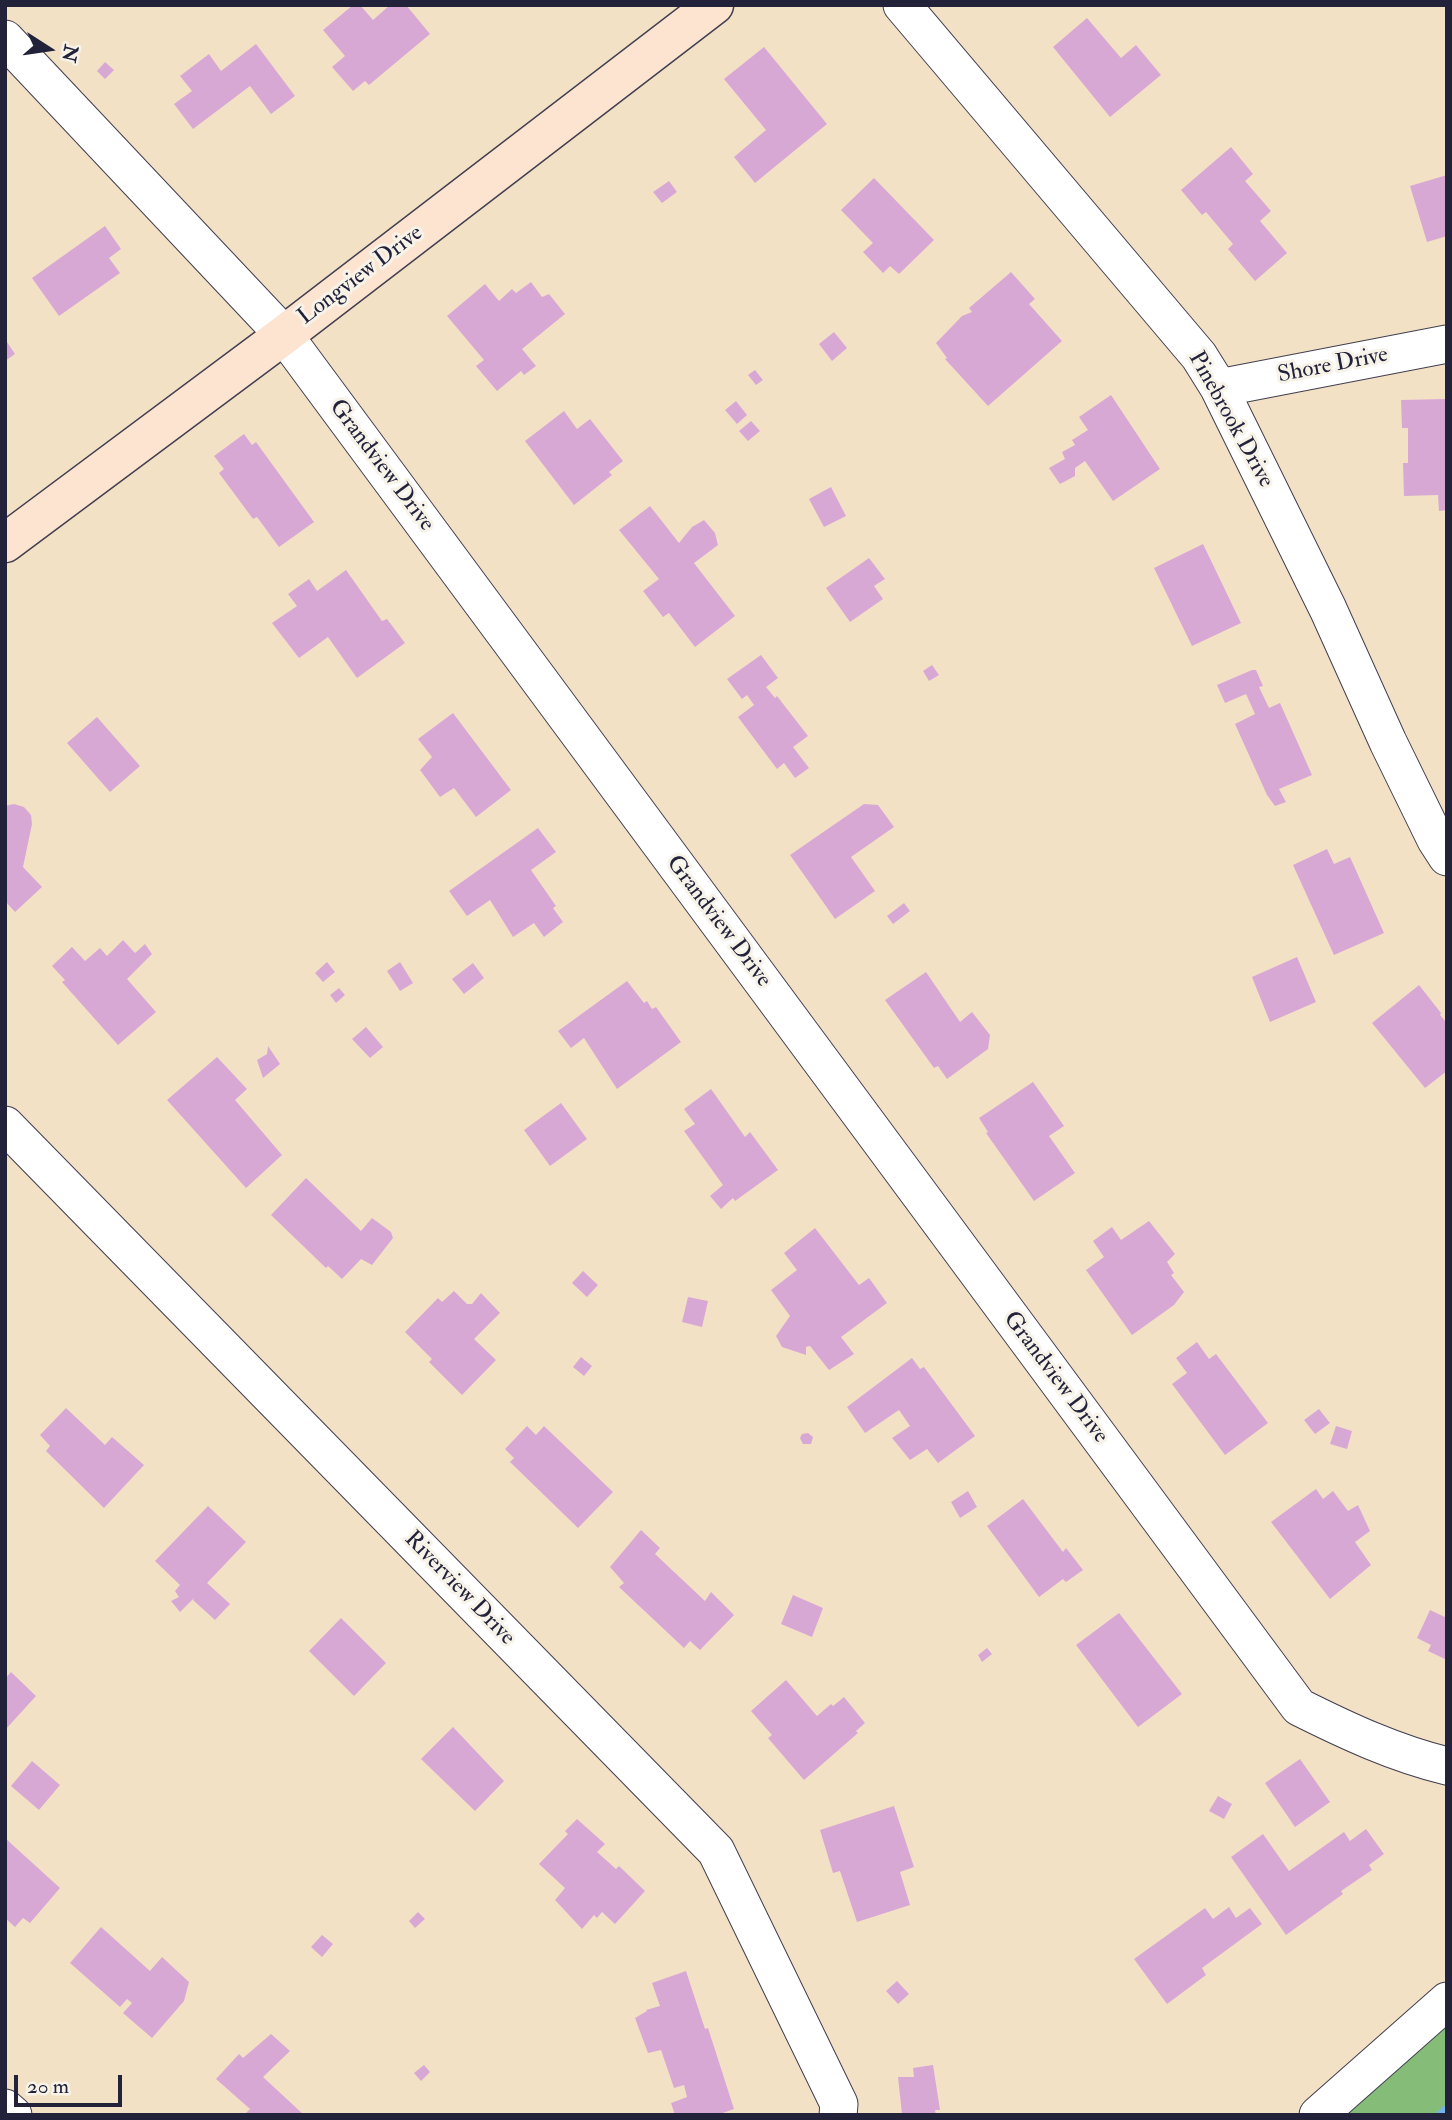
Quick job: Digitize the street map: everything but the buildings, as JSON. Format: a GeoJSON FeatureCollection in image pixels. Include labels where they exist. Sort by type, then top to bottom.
{"type":"FeatureCollection","features":[{"type":"Feature","properties":{"kind":"street","name":"Longview Drive"},"geometry":{"type":"LineString","coordinates":[[5,543],[284,335],[714,5]]}},
{"type":"Feature","properties":{"kind":"street","name":"Pinebrook Drive"},"geometry":{"type":"LineString","coordinates":[[902,5],[1199,356],[1219,388],[1328,610],[1388,743],[1447,857]]}},
{"type":"Feature","properties":{"kind":"street","name":"Grandview Drive"},"geometry":{"type":"LineString","coordinates":[[5,39],[284,335],[1299,1707],[1343,1730],[1409,1757],[1447,1766]]}},
{"type":"Feature","properties":{"kind":"street","name":"Shore Drive"},"geometry":{"type":"LineString","coordinates":[[1219,388],[1447,344]]}},
{"type":"Feature","properties":{"kind":"street","name":"Riverview Drive"},"geometry":{"type":"LineString","coordinates":[[5,1125],[716,1852],[839,2109]]}},
{"type":"Feature","properties":{"kind":"street"},"geometry":{"type":"LineString","coordinates":[[1318,2115],[1447,2001]]}},
{"type":"Feature","properties":{"kind":"street"},"geometry":{"type":"LineString","coordinates":[[5,2108],[13,2115]]}},
{"type":"Feature","properties":{"kind":"green space"},"geometry":{"type":"Polygon","coordinates":[[[1447,2006],[1447,2115],[1318,2115],[1447,2006]]]}},
{"type":"Feature","properties":{"kind":"waterway"},"geometry":{"type":"LineString","coordinates":[[1441,2115],[1447,2110]]}}]}
